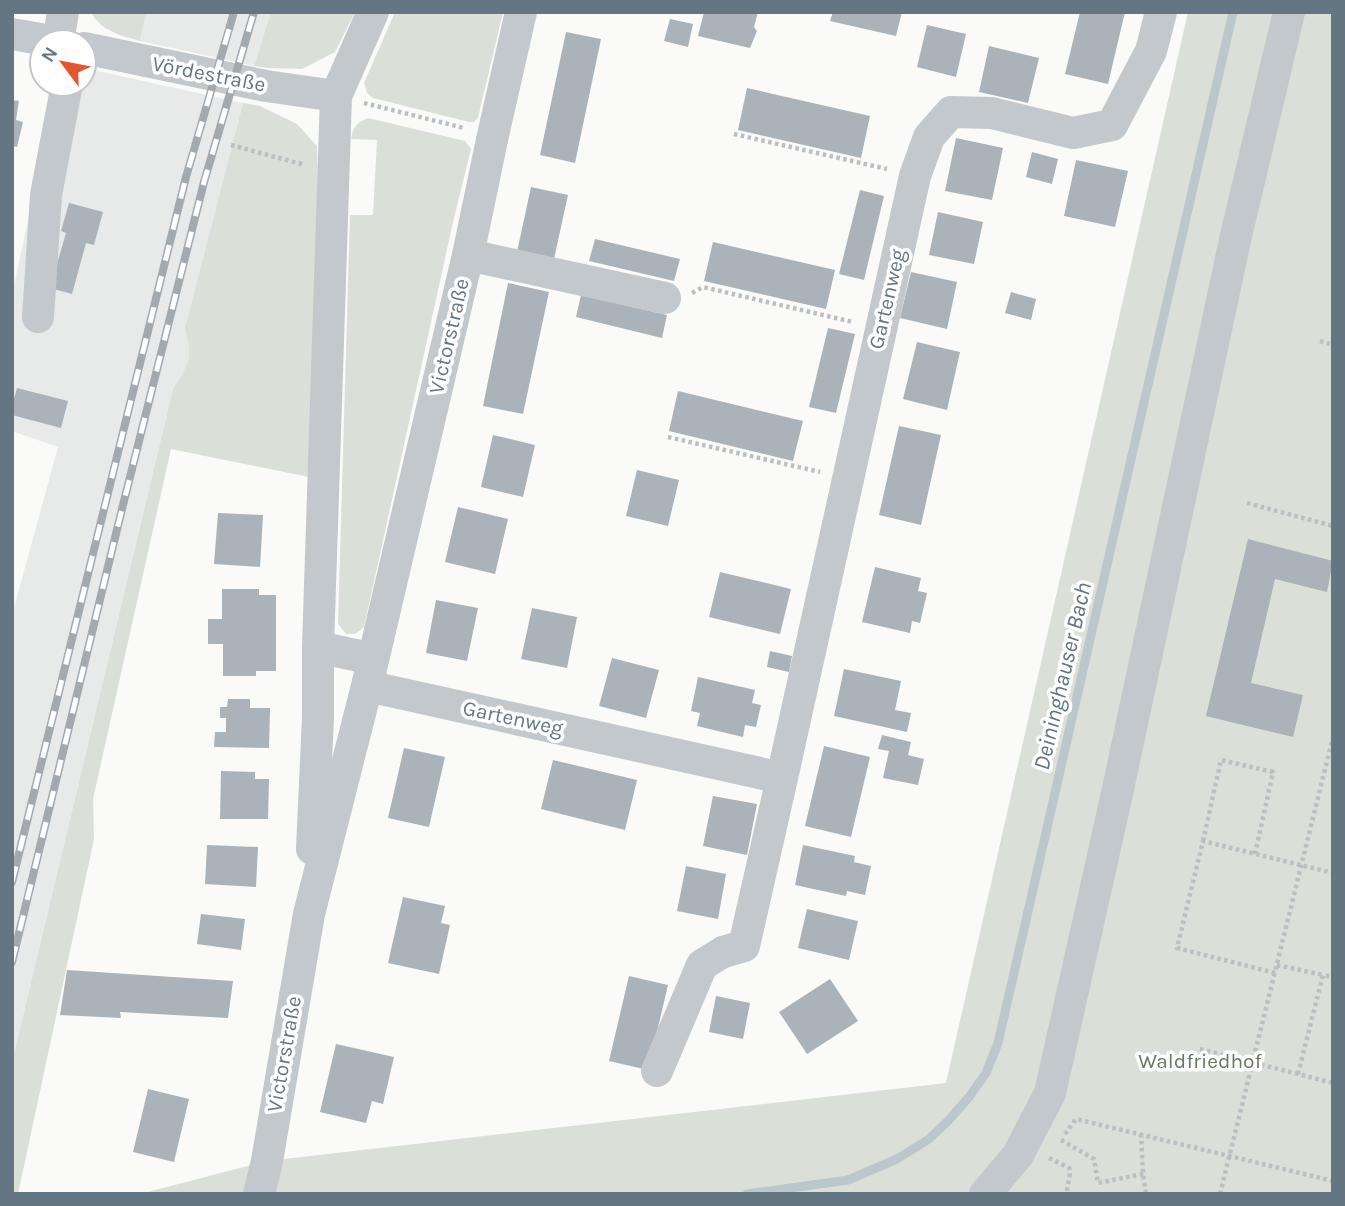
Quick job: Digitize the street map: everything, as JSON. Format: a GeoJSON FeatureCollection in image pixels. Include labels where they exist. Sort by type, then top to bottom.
{"type":"FeatureCollection","features":[{"type":"Feature","properties":{"kind":"street","name":"Victorstraße"},"geometry":{"type":"LineString","coordinates":[[309,914],[336,96],[373,12]]}},
{"type":"Feature","properties":{"kind":"street","name":"Victorstraße"},"geometry":{"type":"LineString","coordinates":[[259,1194],[309,914],[370,673],[468,256],[521,12]]}},
{"type":"Feature","properties":{"kind":"street","name":"Gartenweg"},"geometry":{"type":"LineString","coordinates":[[657,1070],[702,965],[723,952],[744,946],[915,176],[929,136],[951,111],[992,113],[1073,134],[1112,124],[1151,51],[1161,12]]}},
{"type":"Feature","properties":{"kind":"street"},"geometry":{"type":"LineString","coordinates":[[985,1194],[1018,1155],[1050,1093],[1122,771],[1235,240],[1289,12]]}},
{"type":"Feature","properties":{"kind":"street","name":"Vördestraße"},"geometry":{"type":"LineString","coordinates":[[98,51],[266,86],[336,96]]}},
{"type":"Feature","properties":{"kind":"street"},"geometry":{"type":"LineString","coordinates":[[38,317],[46,195],[64,98]]}},
{"type":"Feature","properties":{"kind":"street"},"geometry":{"type":"LineString","coordinates":[[468,256],[665,298]]}},
{"type":"Feature","properties":{"kind":"street"},"geometry":{"type":"LineString","coordinates":[[318,647],[370,673]]}},
{"type":"Feature","properties":{"kind":"street","name":"Gartenweg"},"geometry":{"type":"LineString","coordinates":[[370,673],[782,778]]}},
{"type":"Feature","properties":{"kind":"path"},"geometry":{"type":"LineString","coordinates":[[336,96],[493,135]]}},
{"type":"Feature","properties":{"kind":"path"},"geometry":{"type":"LineString","coordinates":[[734,134],[915,176]]}},
{"type":"Feature","properties":{"kind":"path"},"geometry":{"type":"LineString","coordinates":[[231,145],[333,173]]}},
{"type":"Feature","properties":{"kind":"path"},"geometry":{"type":"LineString","coordinates":[[665,298],[668,291],[688,295],[703,287],[881,328]]}},
{"type":"Feature","properties":{"kind":"path"},"geometry":{"type":"LineString","coordinates":[[1320,341],[1333,345]]}},
{"type":"Feature","properties":{"kind":"path"},"geometry":{"type":"LineString","coordinates":[[668,437],[848,479]]}},
{"type":"Feature","properties":{"kind":"path"},"geometry":{"type":"LineString","coordinates":[[1247,503],[1333,526]]}},
{"type":"Feature","properties":{"kind":"path"},"geometry":{"type":"LineString","coordinates":[[1220,1194],[1333,737]]}},
{"type":"Feature","properties":{"kind":"path"},"geometry":{"type":"LineString","coordinates":[[1255,854],[1273,772],[1221,760],[1177,948],[1275,973]]}},
{"type":"Feature","properties":{"kind":"path"},"geometry":{"type":"LineString","coordinates":[[1203,841],[1333,873]]}},
{"type":"Feature","properties":{"kind":"path"},"geometry":{"type":"LineString","coordinates":[[1277,965],[1333,977]]}},
{"type":"Feature","properties":{"kind":"path"},"geometry":{"type":"LineString","coordinates":[[1298,1074],[1323,975]]}},
{"type":"Feature","properties":{"kind":"path"},"geometry":{"type":"LineString","coordinates":[[1200,1049],[1333,1083]]}},
{"type":"Feature","properties":{"kind":"path"},"geometry":{"type":"LineString","coordinates":[[1042,1166],[1076,1119],[1333,1181]]}},
{"type":"Feature","properties":{"kind":"path"},"geometry":{"type":"LineString","coordinates":[[1141,1134],[1146,1194]]}},
{"type":"Feature","properties":{"kind":"path"},"geometry":{"type":"LineString","coordinates":[[1061,1140],[1094,1159],[1098,1182],[1143,1174]]}},
{"type":"Feature","properties":{"kind":"path"},"geometry":{"type":"LineString","coordinates":[[1048,1157],[1069,1168],[1071,1175],[1068,1194]]}},
{"type":"Feature","properties":{"kind":"shaded area"},"geometry":{"type":"Polygon","coordinates":[[[146,12],[271,12],[254,66],[140,41],[146,12]]]}},
{"type":"Feature","properties":{"kind":"shaded area"},"geometry":{"type":"Polygon","coordinates":[[[98,71],[243,103],[185,328],[191,348],[185,371],[173,389],[12,1062],[12,615],[58,447],[12,431],[12,294],[55,98],[98,98],[98,71]]]}},
{"type":"Feature","properties":{"kind":"green space"},"geometry":{"type":"Polygon","coordinates":[[[91,12],[146,12],[140,41],[106,28],[91,12]]]}},
{"type":"Feature","properties":{"kind":"green space"},"geometry":{"type":"Polygon","coordinates":[[[271,12],[355,12],[335,52],[302,69],[254,66],[271,12]]]}},
{"type":"Feature","properties":{"kind":"green space"},"geometry":{"type":"Polygon","coordinates":[[[395,12],[503,12],[478,118],[474,122],[373,98],[367,93],[364,83],[395,12]]]}},
{"type":"Feature","properties":{"kind":"green space","name":"Waldfriedhof"},"geometry":{"type":"Polygon","coordinates":[[[1188,12],[1333,12],[1333,1194],[140,1194],[267,1161],[946,1083],[1188,12]]]}},
{"type":"Feature","properties":{"kind":"green space"},"geometry":{"type":"Polygon","coordinates":[[[243,103],[260,106],[297,124],[317,146],[309,477],[171,449],[93,799],[94,839],[18,1194],[12,1194],[12,1062],[173,389],[188,360],[189,346],[185,328],[243,103]]]}},
{"type":"Feature","properties":{"kind":"green space"},"geometry":{"type":"Polygon","coordinates":[[[368,118],[465,141],[471,149],[364,627],[355,634],[346,634],[338,624],[350,215],[373,215],[377,140],[351,139],[356,126],[368,118]]]}},
{"type":"Feature","properties":{"kind":"building"},"geometry":{"type":"Polygon","coordinates":[[[704,12],[758,12],[754,27],[757,31],[750,48],[698,36],[704,12]]]}},
{"type":"Feature","properties":{"kind":"building"},"geometry":{"type":"Polygon","coordinates":[[[833,12],[902,12],[896,36],[830,21],[833,12]]]}},
{"type":"Feature","properties":{"kind":"building"},"geometry":{"type":"Polygon","coordinates":[[[1080,12],[1125,12],[1108,84],[1065,74],[1080,12]]]}},
{"type":"Feature","properties":{"kind":"building"},"geometry":{"type":"Polygon","coordinates":[[[670,19],[693,24],[688,47],[664,41],[670,19]]]}},
{"type":"Feature","properties":{"kind":"building"},"geometry":{"type":"Polygon","coordinates":[[[927,25],[966,34],[956,77],[917,67],[927,25]]]}},
{"type":"Feature","properties":{"kind":"building"},"geometry":{"type":"Polygon","coordinates":[[[566,32],[601,39],[575,163],[540,155],[566,32]]]}},
{"type":"Feature","properties":{"kind":"building"},"geometry":{"type":"Polygon","coordinates":[[[989,46],[1039,58],[1028,103],[979,92],[989,46]]]}},
{"type":"Feature","properties":{"kind":"building"},"geometry":{"type":"Polygon","coordinates":[[[747,88],[870,116],[861,158],[738,130],[747,88]]]}},
{"type":"Feature","properties":{"kind":"building"},"geometry":{"type":"Polygon","coordinates":[[[12,100],[19,101],[16,120],[23,122],[17,147],[12,146],[12,100]]]}},
{"type":"Feature","properties":{"kind":"building"},"geometry":{"type":"Polygon","coordinates":[[[956,138],[1003,148],[992,200],[945,191],[956,138]]]}},
{"type":"Feature","properties":{"kind":"building"},"geometry":{"type":"Polygon","coordinates":[[[1032,152],[1058,159],[1052,184],[1026,177],[1032,152]]]}},
{"type":"Feature","properties":{"kind":"building"},"geometry":{"type":"Polygon","coordinates":[[[1076,160],[1128,171],[1115,227],[1064,216],[1076,160]]]}},
{"type":"Feature","properties":{"kind":"building"},"geometry":{"type":"Polygon","coordinates":[[[531,187],[568,195],[554,259],[517,252],[531,187]]]}},
{"type":"Feature","properties":{"kind":"building"},"geometry":{"type":"Polygon","coordinates":[[[860,190],[884,196],[864,280],[839,274],[860,190]]]}},
{"type":"Feature","properties":{"kind":"building"},"geometry":{"type":"Polygon","coordinates":[[[69,203],[103,212],[94,245],[86,243],[72,294],[50,288],[66,233],[61,231],[69,203]]]}},
{"type":"Feature","properties":{"kind":"building"},"geometry":{"type":"Polygon","coordinates":[[[938,212],[983,222],[974,264],[929,255],[938,212]]]}},
{"type":"Feature","properties":{"kind":"building"},"geometry":{"type":"Polygon","coordinates":[[[595,239],[680,259],[674,281],[589,261],[595,239]]]}},
{"type":"Feature","properties":{"kind":"building"},"geometry":{"type":"Polygon","coordinates":[[[713,242],[835,270],[826,309],[704,281],[713,242]]]}},
{"type":"Feature","properties":{"kind":"building"},"geometry":{"type":"Polygon","coordinates":[[[911,272],[957,282],[947,329],[900,318],[911,272]]]}},
{"type":"Feature","properties":{"kind":"building"},"geometry":{"type":"Polygon","coordinates":[[[508,283],[549,292],[523,414],[483,406],[508,283]]]}},
{"type":"Feature","properties":{"kind":"building"},"geometry":{"type":"Polygon","coordinates":[[[1011,292],[1036,299],[1031,320],[1005,313],[1011,292]]]}},
{"type":"Feature","properties":{"kind":"building"},"geometry":{"type":"Polygon","coordinates":[[[581,295],[667,315],[662,338],[576,317],[581,295]]]}},
{"type":"Feature","properties":{"kind":"building"},"geometry":{"type":"Polygon","coordinates":[[[828,328],[855,334],[836,413],[809,407],[828,328]]]}},
{"type":"Feature","properties":{"kind":"building"},"geometry":{"type":"Polygon","coordinates":[[[917,342],[960,352],[947,410],[903,399],[917,342]]]}},
{"type":"Feature","properties":{"kind":"building"},"geometry":{"type":"Polygon","coordinates":[[[17,388],[68,401],[61,428],[12,415],[17,388]]]}},
{"type":"Feature","properties":{"kind":"building"},"geometry":{"type":"Polygon","coordinates":[[[678,391],[803,421],[793,461],[669,431],[678,391]]]}},
{"type":"Feature","properties":{"kind":"building"},"geometry":{"type":"Polygon","coordinates":[[[899,426],[941,435],[921,525],[879,515],[899,426]]]}},
{"type":"Feature","properties":{"kind":"building"},"geometry":{"type":"Polygon","coordinates":[[[493,435],[535,445],[523,497],[481,487],[493,435]]]}},
{"type":"Feature","properties":{"kind":"building"},"geometry":{"type":"Polygon","coordinates":[[[637,470],[679,480],[668,526],[626,516],[637,470]]]}},
{"type":"Feature","properties":{"kind":"building"},"geometry":{"type":"Polygon","coordinates":[[[458,507],[508,519],[495,574],[445,562],[458,507]]]}},
{"type":"Feature","properties":{"kind":"building"},"geometry":{"type":"Polygon","coordinates":[[[218,513],[263,515],[260,567],[214,564],[218,513]]]}},
{"type":"Feature","properties":{"kind":"building"},"geometry":{"type":"Polygon","coordinates":[[[1248,539],[1333,561],[1327,592],[1275,579],[1251,683],[1303,695],[1293,737],[1206,716],[1248,539]]]}},
{"type":"Feature","properties":{"kind":"building"},"geometry":{"type":"Polygon","coordinates":[[[875,567],[921,578],[918,591],[927,593],[920,623],[912,621],[910,633],[862,622],[875,567]]]}},
{"type":"Feature","properties":{"kind":"building"},"geometry":{"type":"Polygon","coordinates":[[[720,572],[791,589],[780,634],[709,617],[720,572]]]}},
{"type":"Feature","properties":{"kind":"building"},"geometry":{"type":"Polygon","coordinates":[[[222,589],[259,589],[259,595],[276,595],[276,671],[256,671],[256,676],[223,676],[223,644],[208,644],[208,619],[222,619],[222,589]]]}},
{"type":"Feature","properties":{"kind":"building"},"geometry":{"type":"Polygon","coordinates":[[[436,600],[478,608],[467,661],[426,653],[436,600]]]}},
{"type":"Feature","properties":{"kind":"building"},"geometry":{"type":"Polygon","coordinates":[[[532,608],[577,617],[567,668],[521,659],[532,608]]]}},
{"type":"Feature","properties":{"kind":"building"},"geometry":{"type":"Polygon","coordinates":[[[770,651],[792,656],[789,672],[767,667],[770,651]]]}},
{"type":"Feature","properties":{"kind":"building"},"geometry":{"type":"Polygon","coordinates":[[[612,658],[659,670],[646,718],[599,706],[612,658]]]}},
{"type":"Feature","properties":{"kind":"building"},"geometry":{"type":"Polygon","coordinates":[[[844,669],[901,681],[895,710],[911,713],[907,732],[834,716],[844,669]]]}},
{"type":"Feature","properties":{"kind":"building"},"geometry":{"type":"Polygon","coordinates":[[[698,677],[755,690],[752,703],[761,705],[756,727],[745,725],[743,737],[697,726],[700,713],[691,711],[698,677]]]}},
{"type":"Feature","properties":{"kind":"building"},"geometry":{"type":"Polygon","coordinates":[[[228,699],[250,699],[250,708],[270,708],[269,748],[214,747],[215,732],[226,732],[226,718],[220,718],[220,707],[227,707],[228,699]]]}},
{"type":"Feature","properties":{"kind":"building"},"geometry":{"type":"Polygon","coordinates":[[[882,735],[911,742],[908,755],[924,759],[918,785],[883,778],[889,751],[878,749],[882,735]]]}},
{"type":"Feature","properties":{"kind":"building"},"geometry":{"type":"Polygon","coordinates":[[[824,746],[870,757],[851,837],[805,826],[824,746]]]}},
{"type":"Feature","properties":{"kind":"building"},"geometry":{"type":"Polygon","coordinates":[[[404,748],[445,757],[429,827],[388,818],[404,748]]]}},
{"type":"Feature","properties":{"kind":"building"},"geometry":{"type":"Polygon","coordinates":[[[553,760],[637,780],[625,830],[541,809],[553,760]]]}},
{"type":"Feature","properties":{"kind":"building"},"geometry":{"type":"Polygon","coordinates":[[[221,771],[255,772],[255,779],[269,779],[268,819],[220,819],[221,771]]]}},
{"type":"Feature","properties":{"kind":"building"},"geometry":{"type":"Polygon","coordinates":[[[713,796],[757,804],[747,855],[703,846],[713,796]]]}},
{"type":"Feature","properties":{"kind":"building"},"geometry":{"type":"Polygon","coordinates":[[[207,845],[258,847],[256,887],[205,884],[207,845]]]}},
{"type":"Feature","properties":{"kind":"building"},"geometry":{"type":"Polygon","coordinates":[[[803,845],[855,856],[854,862],[871,866],[865,895],[847,891],[846,896],[795,885],[803,845]]]}},
{"type":"Feature","properties":{"kind":"building"},"geometry":{"type":"Polygon","coordinates":[[[686,866],[726,874],[718,919],[677,911],[686,866]]]}},
{"type":"Feature","properties":{"kind":"building"},"geometry":{"type":"Polygon","coordinates":[[[403,897],[445,906],[441,923],[450,925],[439,974],[388,963],[403,897]]]}},
{"type":"Feature","properties":{"kind":"building"},"geometry":{"type":"Polygon","coordinates":[[[807,909],[858,921],[849,960],[798,948],[807,909]]]}},
{"type":"Feature","properties":{"kind":"building"},"geometry":{"type":"Polygon","coordinates":[[[201,914],[245,919],[241,950],[197,944],[201,914]]]}},
{"type":"Feature","properties":{"kind":"building"},"geometry":{"type":"Polygon","coordinates":[[[67,970],[233,981],[228,1018],[120,1012],[121,1018],[60,1015],[67,970]]]}},
{"type":"Feature","properties":{"kind":"building"},"geometry":{"type":"Polygon","coordinates":[[[629,976],[668,985],[648,1070],[609,1061],[629,976]]]}},
{"type":"Feature","properties":{"kind":"building"},"geometry":{"type":"Polygon","coordinates":[[[830,979],[858,1021],[807,1054],[779,1012],[830,979]]]}},
{"type":"Feature","properties":{"kind":"building"},"geometry":{"type":"Polygon","coordinates":[[[716,996],[750,1003],[743,1039],[709,1032],[716,996]]]}},
{"type":"Feature","properties":{"kind":"building"},"geometry":{"type":"Polygon","coordinates":[[[336,1044],[394,1057],[383,1104],[372,1101],[366,1123],[320,1112],[336,1044]]]}},
{"type":"Feature","properties":{"kind":"building"},"geometry":{"type":"Polygon","coordinates":[[[148,1089],[189,1099],[174,1162],[133,1152],[148,1089]]]}},
{"type":"Feature","properties":{"kind":"waterway","name":"Deininghauser Bach"},"geometry":{"type":"LineString","coordinates":[[747,1194],[848,1180],[897,1159],[929,1139],[948,1121],[986,1073],[998,1043],[1233,12]]}},
{"type":"Feature","properties":{"kind":"railway"},"geometry":{"type":"LineString","coordinates":[[12,882],[186,177],[234,12]]}},
{"type":"Feature","properties":{"kind":"railway"},"geometry":{"type":"LineString","coordinates":[[12,962],[204,182],[254,12]]}}]}
